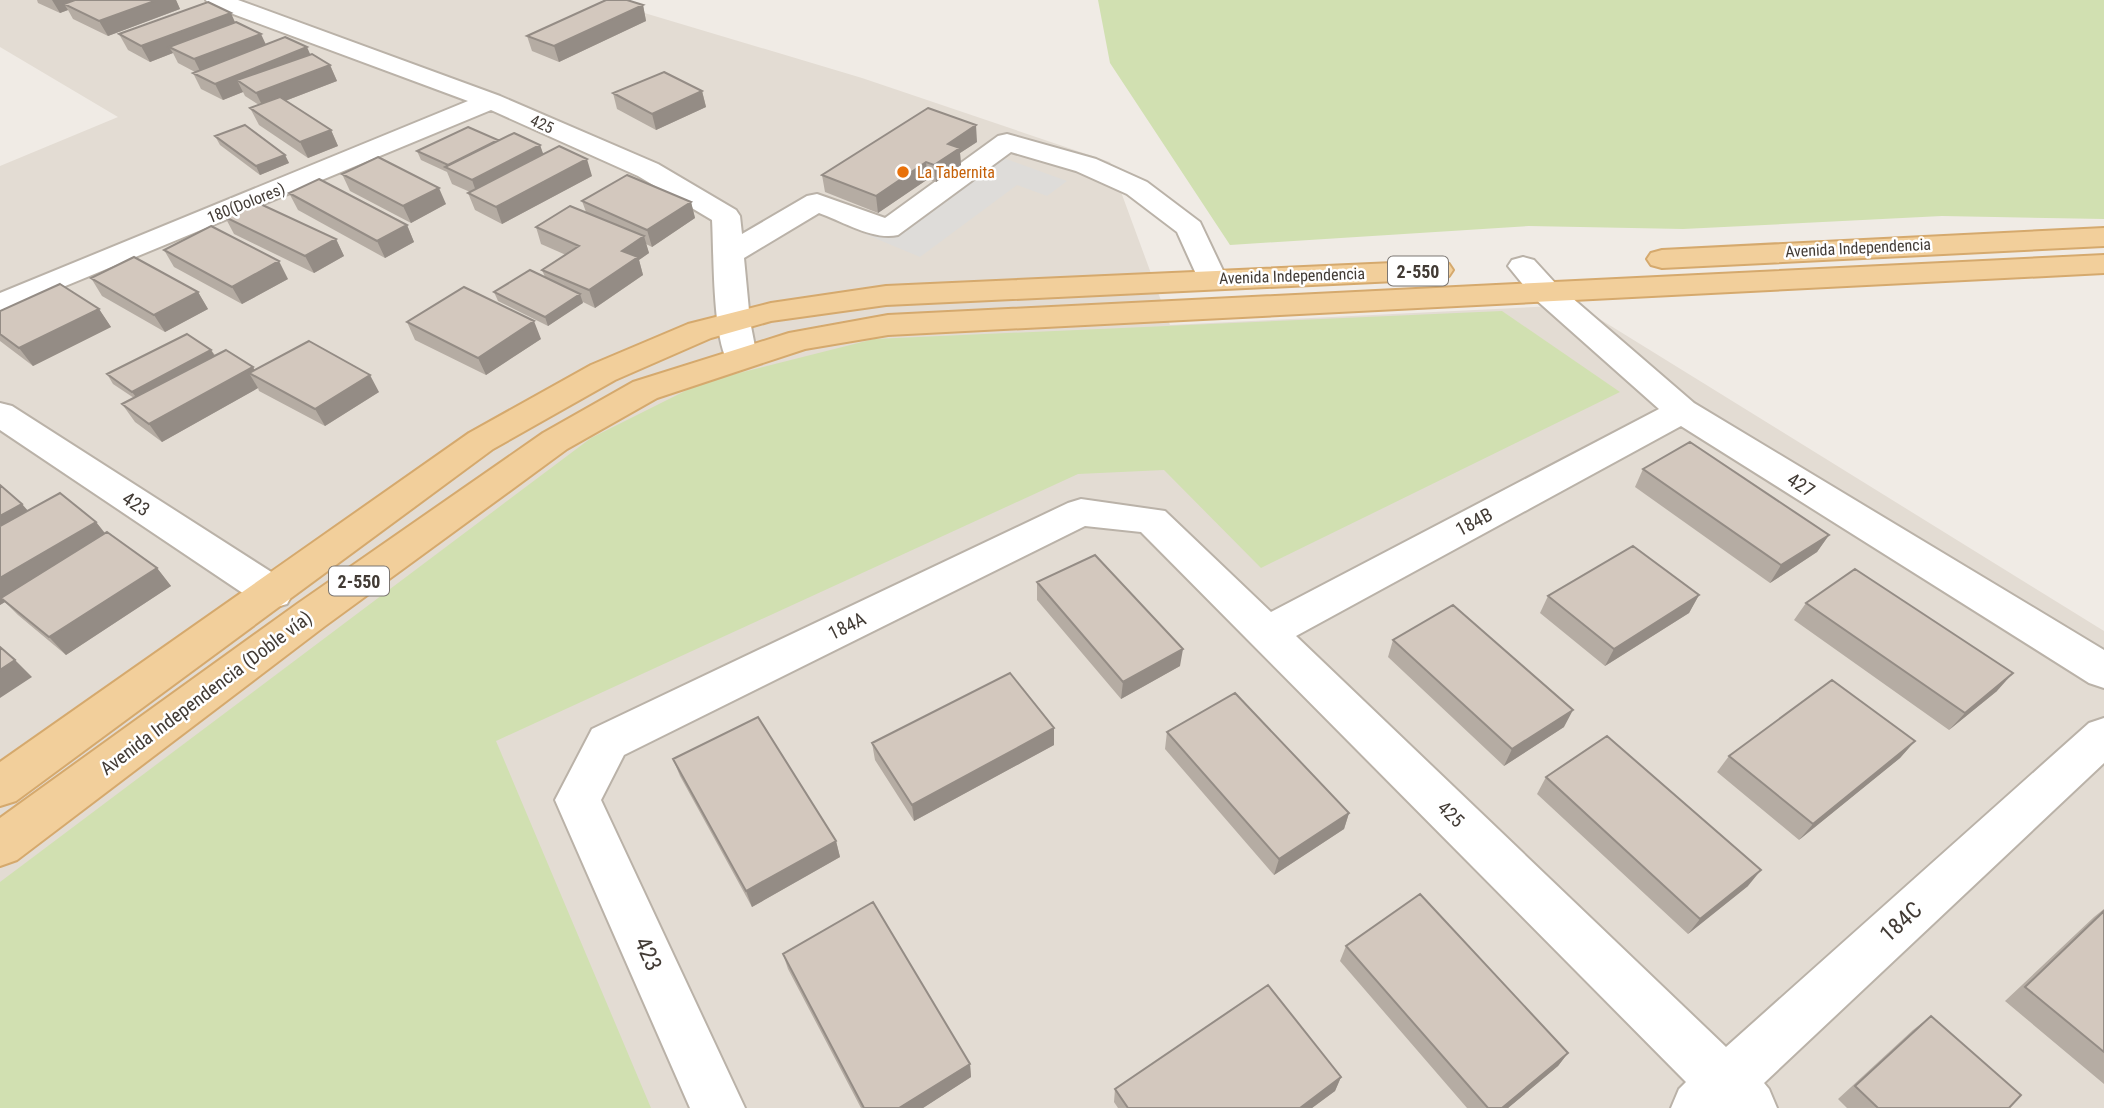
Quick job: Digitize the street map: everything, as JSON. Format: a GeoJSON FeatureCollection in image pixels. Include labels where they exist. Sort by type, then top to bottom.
{"type":"FeatureCollection","features":[{"type":"Feature","properties":{"kind":"main road","name":"Avenida Independencia"},"geometry":{"type":"LineString","coordinates":[[737,339],[800,340],[888,325],[1534,278],[1834,248],[2104,237]]}},
{"type":"Feature","properties":{"kind":"main road","name":"Avenida Independencia"},"geometry":{"type":"LineString","coordinates":[[737,339],[809,306],[899,294],[1212,279],[1534,278],[2104,264]]}},
{"type":"Feature","properties":{"kind":"main road","name":"Avenida Independencia (Doble vía)"},"geometry":{"type":"LineString","coordinates":[[0,787],[481,441],[543,404],[661,346],[737,339]]}},
{"type":"Feature","properties":{"kind":"main road","name":"Avenida Independencia (Doble vía)"},"geometry":{"type":"LineString","coordinates":[[0,845],[322,607],[555,441],[737,339]]}},
{"type":"Feature","properties":{"kind":"street","name":"425"},"geometry":{"type":"LineString","coordinates":[[217,0],[491,101],[648,170],[726,216],[737,339]]}},
{"type":"Feature","properties":{"kind":"street","name":"180(Dolores)"},"geometry":{"type":"LineString","coordinates":[[0,304],[491,101]]}},
{"type":"Feature","properties":{"kind":"street"},"geometry":{"type":"LineString","coordinates":[[728,255],[817,202],[888,229],[1007,142],[1086,165],[1137,188],[1190,228],[1212,279]]}},
{"type":"Feature","properties":{"kind":"street","name":"427"},"geometry":{"type":"LineString","coordinates":[[1534,278],[1682,411],[2104,671]]}},
{"type":"Feature","properties":{"kind":"street","name":"184B"},"geometry":{"type":"LineString","coordinates":[[1267,634],[1682,411]]}},
{"type":"Feature","properties":{"kind":"street","name":"423"},"geometry":{"type":"LineString","coordinates":[[0,414],[273,593]]}},
{"type":"Feature","properties":{"kind":"street","name":"184A"},"geometry":{"type":"LineString","coordinates":[[578,800],[608,742],[1081,512],[1152,520]]}},
{"type":"Feature","properties":{"kind":"street","name":"425"},"geometry":{"type":"LineString","coordinates":[[1152,520],[1724,1100]]}},
{"type":"Feature","properties":{"kind":"street","name":"184C"},"geometry":{"type":"LineString","coordinates":[[1724,1100],[2104,736]]}},
{"type":"Feature","properties":{"kind":"street","name":"423"},"geometry":{"type":"LineString","coordinates":[[578,800],[718,1108]]}},
{"type":"Feature","properties":{"kind":"shaded area"},"geometry":{"type":"Polygon","coordinates":[[[0,0],[601,0],[862,78],[1110,162],[1170,325],[1577,305],[2104,631],[2104,1108],[0,1108],[0,166],[118,117],[0,47],[0,0]]]}},
{"type":"Feature","properties":{"kind":"shaded area"},"geometry":{"type":"Polygon","coordinates":[[[984,151],[1067,181],[1047,196],[1017,185],[920,257],[865,234],[984,151]]]}},
{"type":"Feature","properties":{"kind":"green space"},"geometry":{"type":"Polygon","coordinates":[[[1098,0],[2104,0],[2104,219],[1942,216],[1683,229],[1529,226],[1230,245],[1110,63],[1098,0]]]}},
{"type":"Feature","properties":{"kind":"green space"},"geometry":{"type":"Polygon","coordinates":[[[1502,311],[1620,392],[1261,568],[1164,470],[1078,474],[496,741],[651,1108],[0,1108],[0,882],[591,438],[703,382],[874,339],[1502,311]]]}},
{"type":"Feature","properties":{"kind":"building"},"geometry":{"type":"Polygon","coordinates":[[[75,0],[157,0],[99,21],[64,4],[75,0]]]}},
{"type":"Feature","properties":{"kind":"building"},"geometry":{"type":"Polygon","coordinates":[[[606,0],[627,0],[643,5],[554,46],[527,36],[606,0]]]}},
{"type":"Feature","properties":{"kind":"building"},"geometry":{"type":"Polygon","coordinates":[[[208,2],[231,13],[141,46],[119,34],[208,2]]]}},
{"type":"Feature","properties":{"kind":"building"},"geometry":{"type":"Polygon","coordinates":[[[236,22],[261,34],[194,59],[169,47],[236,22]]]}},
{"type":"Feature","properties":{"kind":"building"},"geometry":{"type":"Polygon","coordinates":[[[285,37],[307,47],[215,84],[193,73],[285,37]]]}},
{"type":"Feature","properties":{"kind":"building"},"geometry":{"type":"Polygon","coordinates":[[[312,54],[330,65],[256,93],[237,80],[312,54]]]}},
{"type":"Feature","properties":{"kind":"building"},"geometry":{"type":"Polygon","coordinates":[[[664,72],[702,91],[652,114],[613,93],[664,72]]]}},
{"type":"Feature","properties":{"kind":"building"},"geometry":{"type":"Polygon","coordinates":[[[280,97],[331,130],[300,142],[250,108],[280,97]]]}},
{"type":"Feature","properties":{"kind":"building"},"geometry":{"type":"Polygon","coordinates":[[[928,108],[976,125],[948,144],[960,148],[934,165],[926,162],[876,196],[822,175],[928,108]]]}},
{"type":"Feature","properties":{"kind":"building"},"geometry":{"type":"Polygon","coordinates":[[[245,125],[285,155],[256,166],[215,136],[245,125]]]}},
{"type":"Feature","properties":{"kind":"building"},"geometry":{"type":"Polygon","coordinates":[[[468,127],[498,140],[448,165],[417,151],[468,127]]]}},
{"type":"Feature","properties":{"kind":"building"},"geometry":{"type":"Polygon","coordinates":[[[514,133],[540,145],[472,180],[445,167],[514,133]]]}},
{"type":"Feature","properties":{"kind":"building"},"geometry":{"type":"Polygon","coordinates":[[[559,146],[587,159],[496,207],[468,193],[559,146]]]}},
{"type":"Feature","properties":{"kind":"building"},"geometry":{"type":"Polygon","coordinates":[[[378,157],[439,188],[403,206],[342,174],[378,157]]]}},
{"type":"Feature","properties":{"kind":"building"},"geometry":{"type":"Polygon","coordinates":[[[627,175],[691,202],[647,230],[582,201],[627,175]]]}},
{"type":"Feature","properties":{"kind":"building"},"geometry":{"type":"Polygon","coordinates":[[[319,179],[407,225],[377,241],[289,193],[319,179]]]}},
{"type":"Feature","properties":{"kind":"building"},"geometry":{"type":"Polygon","coordinates":[[[256,202],[336,239],[305,256],[225,217],[256,202]]]}},
{"type":"Feature","properties":{"kind":"building"},"geometry":{"type":"Polygon","coordinates":[[[570,206],[644,236],[622,251],[638,257],[589,290],[542,270],[579,246],[536,227],[570,206]]]}},
{"type":"Feature","properties":{"kind":"building"},"geometry":{"type":"Polygon","coordinates":[[[211,226],[279,261],[232,287],[164,250],[211,226]]]}},
{"type":"Feature","properties":{"kind":"building"},"geometry":{"type":"Polygon","coordinates":[[[134,257],[198,292],[154,315],[91,278],[134,257]]]}},
{"type":"Feature","properties":{"kind":"building"},"geometry":{"type":"Polygon","coordinates":[[[530,270],[580,294],[545,317],[494,292],[530,270]]]}},
{"type":"Feature","properties":{"kind":"building"},"geometry":{"type":"Polygon","coordinates":[[[60,284],[99,309],[19,348],[0,334],[0,311],[60,284]]]}},
{"type":"Feature","properties":{"kind":"building"},"geometry":{"type":"Polygon","coordinates":[[[464,287],[534,321],[478,358],[407,322],[464,287]]]}},
{"type":"Feature","properties":{"kind":"building"},"geometry":{"type":"Polygon","coordinates":[[[187,334],[211,350],[132,392],[107,374],[187,334]]]}},
{"type":"Feature","properties":{"kind":"building"},"geometry":{"type":"Polygon","coordinates":[[[309,341],[370,375],[315,409],[249,373],[309,341]]]}},
{"type":"Feature","properties":{"kind":"building"},"geometry":{"type":"Polygon","coordinates":[[[226,350],[253,367],[149,424],[122,404],[226,350]]]}},
{"type":"Feature","properties":{"kind":"building"},"geometry":{"type":"Polygon","coordinates":[[[1690,442],[1829,535],[1781,565],[1643,469],[1690,442]]]}},
{"type":"Feature","properties":{"kind":"building"},"geometry":{"type":"Polygon","coordinates":[[[0,485],[22,504],[0,516],[0,485]]]}},
{"type":"Feature","properties":{"kind":"building"},"geometry":{"type":"Polygon","coordinates":[[[60,493],[96,522],[0,578],[0,526],[60,493]]]}},
{"type":"Feature","properties":{"kind":"building"},"geometry":{"type":"Polygon","coordinates":[[[107,532],[157,568],[49,637],[1,598],[107,532]]]}},
{"type":"Feature","properties":{"kind":"building"},"geometry":{"type":"Polygon","coordinates":[[[1633,546],[1699,595],[1614,649],[1548,596],[1633,546]]]}},
{"type":"Feature","properties":{"kind":"building"},"geometry":{"type":"Polygon","coordinates":[[[1095,555],[1183,649],[1123,682],[1037,582],[1095,555]]]}},
{"type":"Feature","properties":{"kind":"building"},"geometry":{"type":"Polygon","coordinates":[[[1855,569],[2013,673],[1965,713],[1806,603],[1855,569]]]}},
{"type":"Feature","properties":{"kind":"building"},"geometry":{"type":"Polygon","coordinates":[[[1453,605],[1573,710],[1512,749],[1393,640],[1453,605]]]}},
{"type":"Feature","properties":{"kind":"building"},"geometry":{"type":"Polygon","coordinates":[[[0,647],[15,660],[0,670],[0,647]]]}},
{"type":"Feature","properties":{"kind":"building"},"geometry":{"type":"Polygon","coordinates":[[[1010,673],[1054,728],[912,805],[872,743],[1010,673]]]}},
{"type":"Feature","properties":{"kind":"building"},"geometry":{"type":"Polygon","coordinates":[[[1832,680],[1915,741],[1813,824],[1729,756],[1832,680]]]}},
{"type":"Feature","properties":{"kind":"building"},"geometry":{"type":"Polygon","coordinates":[[[1235,693],[1349,813],[1279,859],[1167,732],[1235,693]]]}},
{"type":"Feature","properties":{"kind":"building"},"geometry":{"type":"Polygon","coordinates":[[[758,717],[836,841],[746,891],[673,759],[758,717]]]}},
{"type":"Feature","properties":{"kind":"building"},"geometry":{"type":"Polygon","coordinates":[[[1607,736],[1761,870],[1700,919],[1546,777],[1607,736]]]}},
{"type":"Feature","properties":{"kind":"building"},"geometry":{"type":"Polygon","coordinates":[[[1420,894],[1568,1053],[1502,1108],[1488,1108],[1346,946],[1420,894]]]}},
{"type":"Feature","properties":{"kind":"building"},"geometry":{"type":"Polygon","coordinates":[[[873,902],[970,1064],[899,1108],[864,1108],[783,954],[873,902]]]}},
{"type":"Feature","properties":{"kind":"building"},"geometry":{"type":"Polygon","coordinates":[[[2104,911],[2104,1052],[2025,987],[2104,911]]]}},
{"type":"Feature","properties":{"kind":"building"},"geometry":{"type":"Polygon","coordinates":[[[1268,985],[1341,1077],[1300,1108],[1128,1108],[1115,1089],[1268,985]]]}},
{"type":"Feature","properties":{"kind":"building"},"geometry":{"type":"Polygon","coordinates":[[[1931,1016],[2021,1095],[2009,1108],[1878,1108],[1855,1086],[1931,1016]]]}},
{"type":"Feature","properties":{"kind":"place","name":"La Tabernita"},"geometry":{"type":"Point","coordinates":[903,172]}}]}
